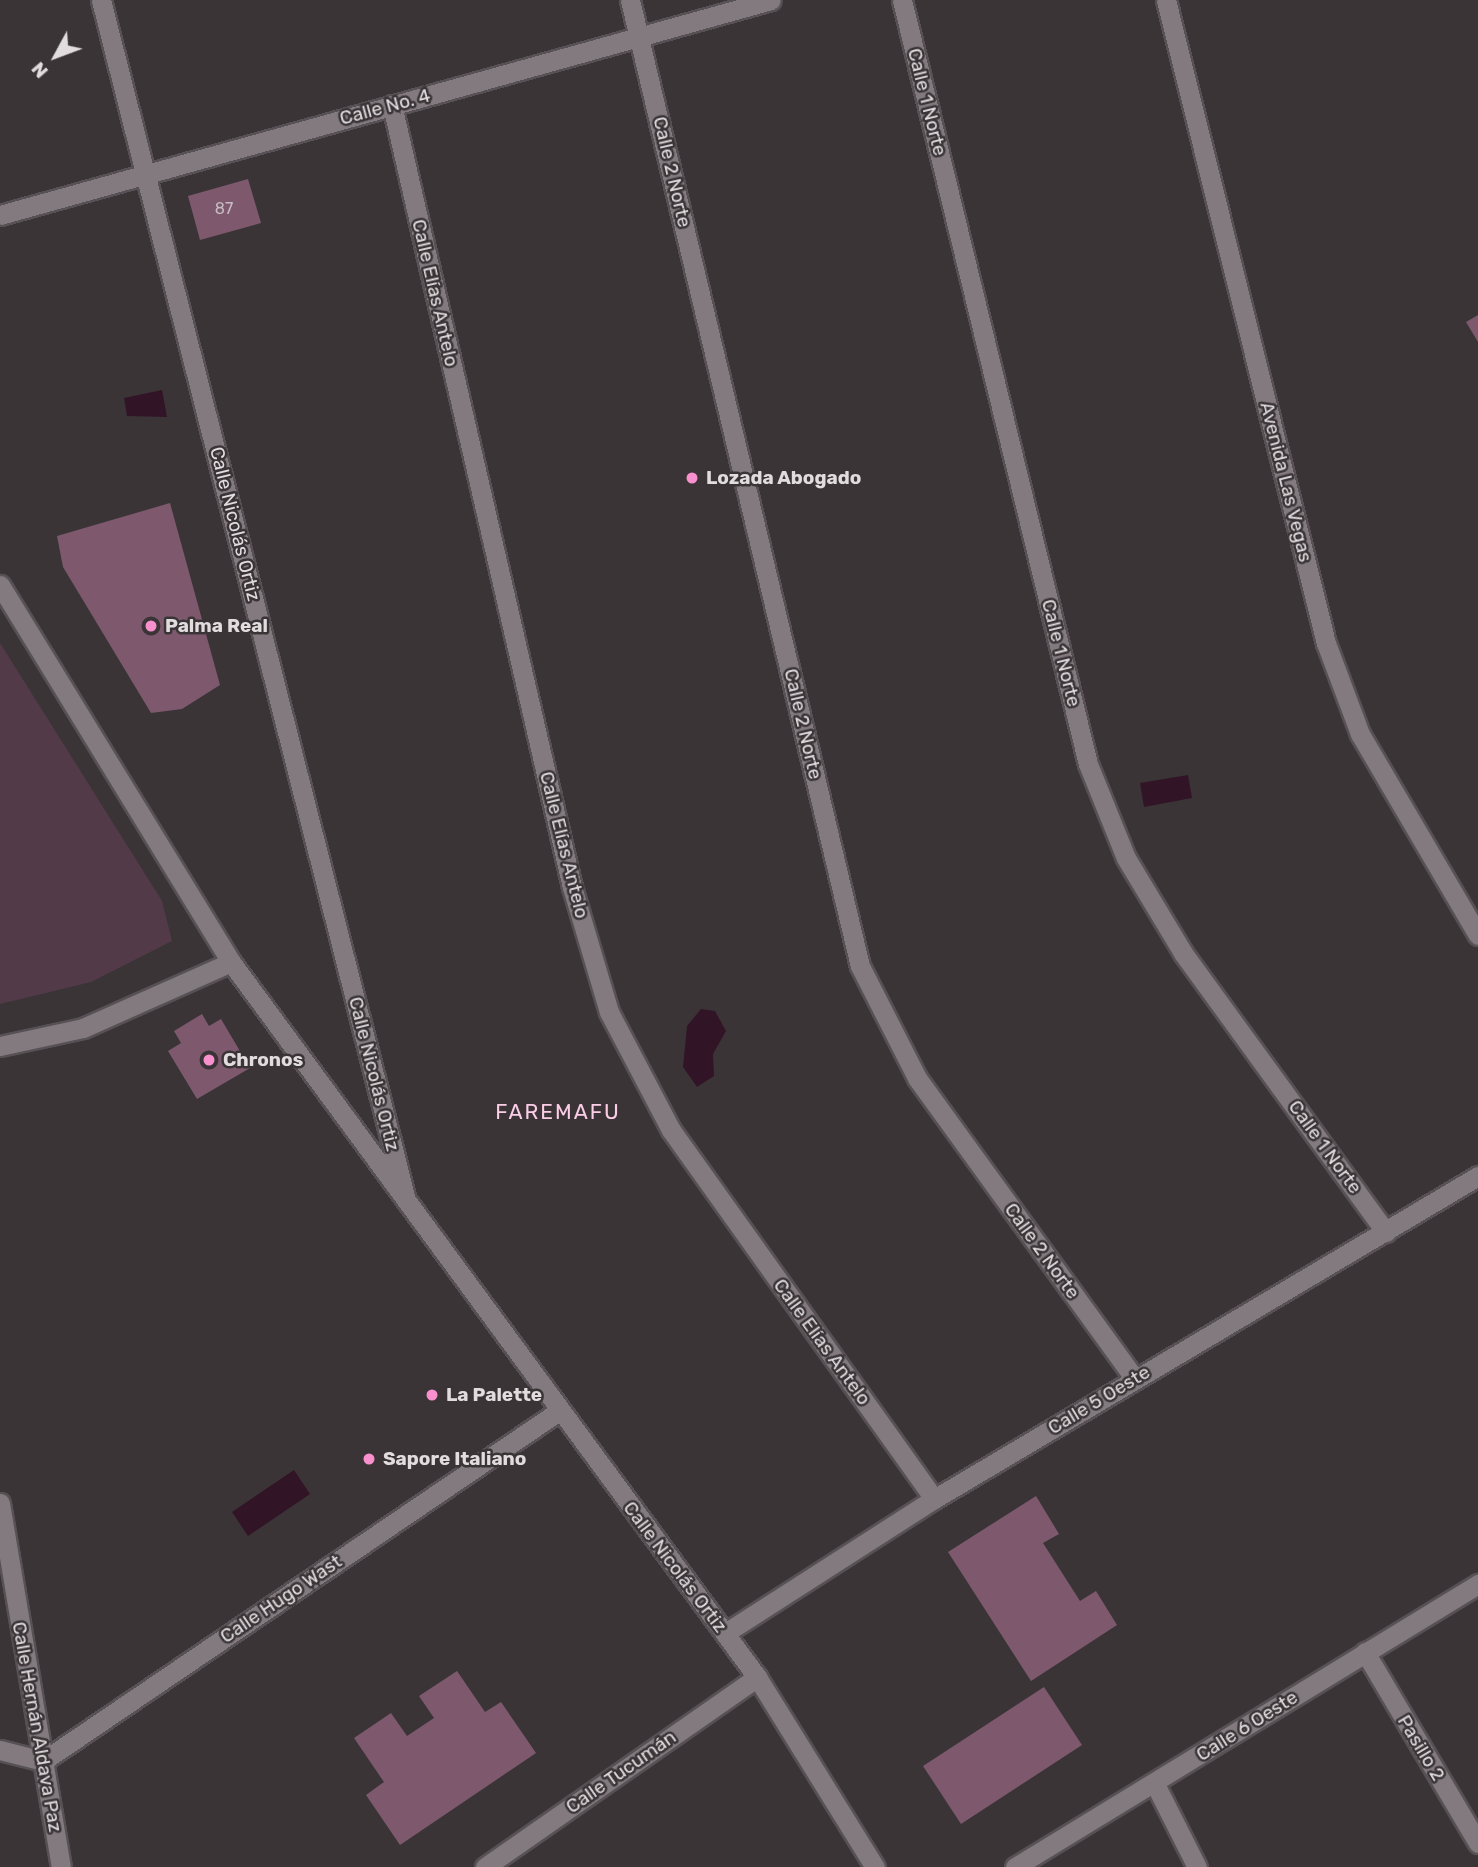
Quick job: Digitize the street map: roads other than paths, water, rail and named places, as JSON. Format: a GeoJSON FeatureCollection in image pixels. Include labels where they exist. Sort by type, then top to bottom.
{"type":"FeatureCollection","features":[{"type":"Feature","properties":{"kind":"street","name":"Calle Nicolás Ortiz"},"geometry":{"type":"LineString","coordinates":[[102,0],[408,1211]]}},
{"type":"Feature","properties":{"kind":"street","name":"Calle 2 Norte"},"geometry":{"type":"LineString","coordinates":[[630,0],[860,966],[917,1078],[1134,1378]]}},
{"type":"Feature","properties":{"kind":"street","name":"Calle No. 4"},"geometry":{"type":"LineString","coordinates":[[0,215],[145,171],[771,0]]}},
{"type":"Feature","properties":{"kind":"street","name":"Calle 1 Norte"},"geometry":{"type":"LineString","coordinates":[[902,0],[1098,787],[1126,858],[1183,953],[1387,1232]]}},
{"type":"Feature","properties":{"kind":"street","name":"Avenida Las Vegas"},"geometry":{"type":"LineString","coordinates":[[1166,0],[1326,643],[1360,734],[1478,934]]}},
{"type":"Feature","properties":{"kind":"street","name":"Calle Elías Antelo"},"geometry":{"type":"LineString","coordinates":[[392,105],[572,887],[609,1013],[671,1130],[934,1499]]}},
{"type":"Feature","properties":{"kind":"street","name":"Calle Nicolás Ortiz"},"geometry":{"type":"LineString","coordinates":[[0,585],[230,962],[556,1413],[757,1677],[875,1867]]}},
{"type":"Feature","properties":{"kind":"street"},"geometry":{"type":"LineString","coordinates":[[0,1045],[83,1028],[230,962]]}},
{"type":"Feature","properties":{"kind":"street","name":"Calle 5 Oeste"},"geometry":{"type":"LineString","coordinates":[[725,1633],[934,1499],[1478,1176]]}},
{"type":"Feature","properties":{"kind":"street","name":"Calle Hugo Wast"},"geometry":{"type":"LineString","coordinates":[[43,1760],[556,1413]]}},
{"type":"Feature","properties":{"kind":"street","name":"Calle Hernán Aldava Paz"},"geometry":{"type":"LineString","coordinates":[[0,1503],[61,1867]]}},
{"type":"Feature","properties":{"kind":"street","name":"Calle 6 Oeste"},"geometry":{"type":"LineString","coordinates":[[1015,1867],[1155,1784],[1478,1584]]}},
{"type":"Feature","properties":{"kind":"street","name":"Pasillo 2"},"geometry":{"type":"LineString","coordinates":[[1365,1652],[1478,1843]]}},
{"type":"Feature","properties":{"kind":"street","name":"Calle Tucumán"},"geometry":{"type":"LineString","coordinates":[[485,1867],[757,1677]]}},
{"type":"Feature","properties":{"kind":"street"},"geometry":{"type":"LineString","coordinates":[[0,1750],[43,1760]]}},
{"type":"Feature","properties":{"kind":"street"},"geometry":{"type":"LineString","coordinates":[[1155,1784],[1197,1867]]}},
{"type":"Feature","properties":{"kind":"place","name":"Lozada Abogado"},"geometry":{"type":"Point","coordinates":[692,478]}},
{"type":"Feature","properties":{"kind":"place","name":"Palma Real"},"geometry":{"type":"Point","coordinates":[151,626]}},
{"type":"Feature","properties":{"kind":"place","name":"Chronos"},"geometry":{"type":"Point","coordinates":[209,1060]}},
{"type":"Feature","properties":{"kind":"place","name":"La Palette"},"geometry":{"type":"Point","coordinates":[432,1395]}},
{"type":"Feature","properties":{"kind":"place","name":"Sapore Italiano"},"geometry":{"type":"Point","coordinates":[369,1459]}},
{"type":"Feature","properties":{"kind":"district","name":"FAREMAFU"},"geometry":{"type":"Point","coordinates":[558,1112]}}]}
